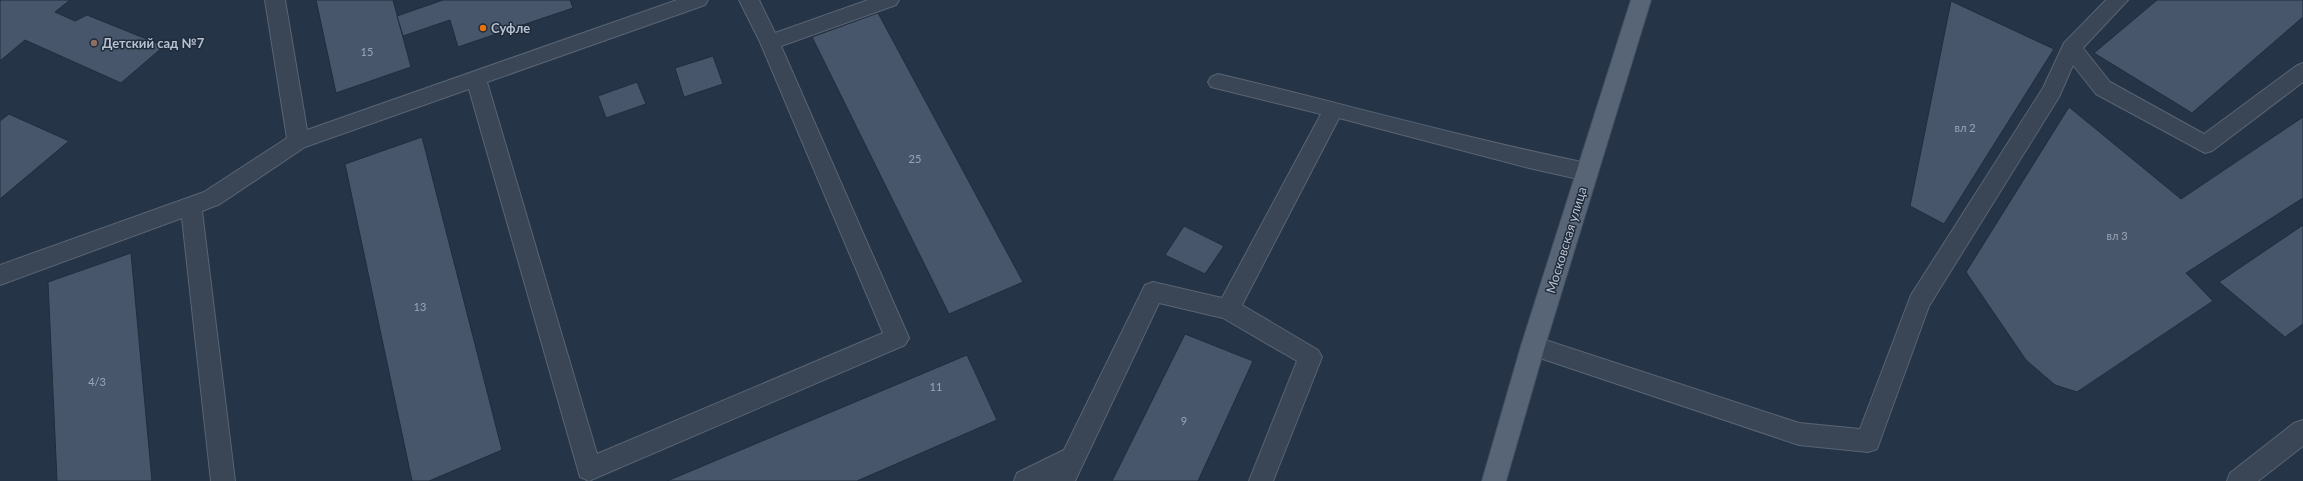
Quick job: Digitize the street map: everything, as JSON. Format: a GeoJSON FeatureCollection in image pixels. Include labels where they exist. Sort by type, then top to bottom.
{"type":"FeatureCollection","features":[{"type":"Feature","properties":{"kind":"main road","name":"Московская улица"},"geometry":{"type":"LineString","coordinates":[[1494,481],[1532,346],[1641,0]]}},
{"type":"Feature","properties":{"kind":"street"},"geometry":{"type":"LineString","coordinates":[[275,0],[298,141]]}},
{"type":"Feature","properties":{"kind":"street"},"geometry":{"type":"LineString","coordinates":[[0,275],[212,198],[298,141],[698,0]]}},
{"type":"Feature","properties":{"kind":"street"},"geometry":{"type":"LineString","coordinates":[[476,78],[589,469],[897,338],[770,42],[749,0]]}},
{"type":"Feature","properties":{"kind":"street"},"geometry":{"type":"LineString","coordinates":[[770,42],[889,0]]}},
{"type":"Feature","properties":{"kind":"street"},"geometry":{"type":"LineString","coordinates":[[1532,346],[1798,434],[1868,441],[1919,302],[2052,91],[2071,48],[2118,0]]}},
{"type":"Feature","properties":{"kind":"street"},"geometry":{"type":"LineString","coordinates":[[2071,48],[2103,88],[2205,144],[2303,71]]}},
{"type":"Feature","properties":{"kind":"street"},"geometry":{"type":"LineString","coordinates":[[1218,82],[1334,109],[1529,160],[1587,172]]}},
{"type":"Feature","properties":{"kind":"street"},"geometry":{"type":"LineString","coordinates":[[1228,309],[1334,109]]}},
{"type":"Feature","properties":{"kind":"street"},"geometry":{"type":"LineString","coordinates":[[191,206],[223,481]]}},
{"type":"Feature","properties":{"kind":"street"},"geometry":{"type":"LineString","coordinates":[[1062,481],[1153,292],[1228,309],[1310,357],[1261,481]]}},
{"type":"Feature","properties":{"kind":"street"},"geometry":{"type":"LineString","coordinates":[[2239,481],[2303,431]]}},
{"type":"Feature","properties":{"kind":"street"},"geometry":{"type":"LineString","coordinates":[[1026,481],[1073,458]]}},
{"type":"Feature","properties":{"kind":"building","name":"Детский сад №7"},"geometry":{"type":"Polygon","coordinates":[[[0,0],[70,0],[55,12],[75,21],[87,15],[164,46],[121,83],[25,40],[0,61],[0,0]]]}},
{"type":"Feature","properties":{"kind":"building"},"geometry":{"type":"Polygon","coordinates":[[[316,0],[393,0],[411,67],[336,93],[316,0]]]}},
{"type":"Feature","properties":{"kind":"building","name":"Суфле"},"geometry":{"type":"Polygon","coordinates":[[[443,0],[570,0],[573,8],[458,47],[450,20],[403,36],[397,16],[443,0]]]}},
{"type":"Feature","properties":{"kind":"building"},"geometry":{"type":"Polygon","coordinates":[[[2157,0],[2303,0],[2303,17],[2192,113],[2094,53],[2157,0]]]}},
{"type":"Feature","properties":{"kind":"building"},"geometry":{"type":"Polygon","coordinates":[[[1951,1],[2054,49],[1944,224],[1910,206],[1951,1]]]}},
{"type":"Feature","properties":{"kind":"building"},"geometry":{"type":"Polygon","coordinates":[[[878,13],[1023,282],[949,314],[812,37],[878,13]]]}},
{"type":"Feature","properties":{"kind":"building"},"geometry":{"type":"Polygon","coordinates":[[[713,56],[723,84],[684,97],[675,68],[713,56]]]}},
{"type":"Feature","properties":{"kind":"building"},"geometry":{"type":"Polygon","coordinates":[[[637,82],[646,104],[606,118],[598,96],[637,82]]]}},
{"type":"Feature","properties":{"kind":"building"},"geometry":{"type":"Polygon","coordinates":[[[2069,107],[2181,199],[2303,117],[2303,198],[2186,273],[2213,301],[2077,392],[2055,385],[2026,360],[1966,272],[2069,107]]]}},
{"type":"Feature","properties":{"kind":"building"},"geometry":{"type":"Polygon","coordinates":[[[9,114],[69,141],[0,199],[0,121],[9,114]]]}},
{"type":"Feature","properties":{"kind":"building"},"geometry":{"type":"Polygon","coordinates":[[[422,137],[502,450],[429,481],[412,481],[345,164],[422,137]]]}},
{"type":"Feature","properties":{"kind":"building"},"geometry":{"type":"Polygon","coordinates":[[[2303,225],[2303,324],[2285,337],[2219,282],[2303,225]]]}},
{"type":"Feature","properties":{"kind":"building"},"geometry":{"type":"Polygon","coordinates":[[[1184,226],[1224,246],[1205,274],[1165,255],[1184,226]]]}},
{"type":"Feature","properties":{"kind":"building"},"geometry":{"type":"Polygon","coordinates":[[[131,253],[152,481],[57,481],[48,282],[131,253]]]}},
{"type":"Feature","properties":{"kind":"building"},"geometry":{"type":"Polygon","coordinates":[[[1185,334],[1253,361],[1198,481],[1112,481],[1185,334]]]}},
{"type":"Feature","properties":{"kind":"building"},"geometry":{"type":"Polygon","coordinates":[[[967,355],[997,420],[857,481],[667,481],[967,355]]]}},
{"type":"Feature","properties":{"kind":"place","name":"Суфле"},"geometry":{"type":"Point","coordinates":[483,28]}},
{"type":"Feature","properties":{"kind":"place","name":"Детский сад №7"},"geometry":{"type":"Point","coordinates":[94,43]}}]}
